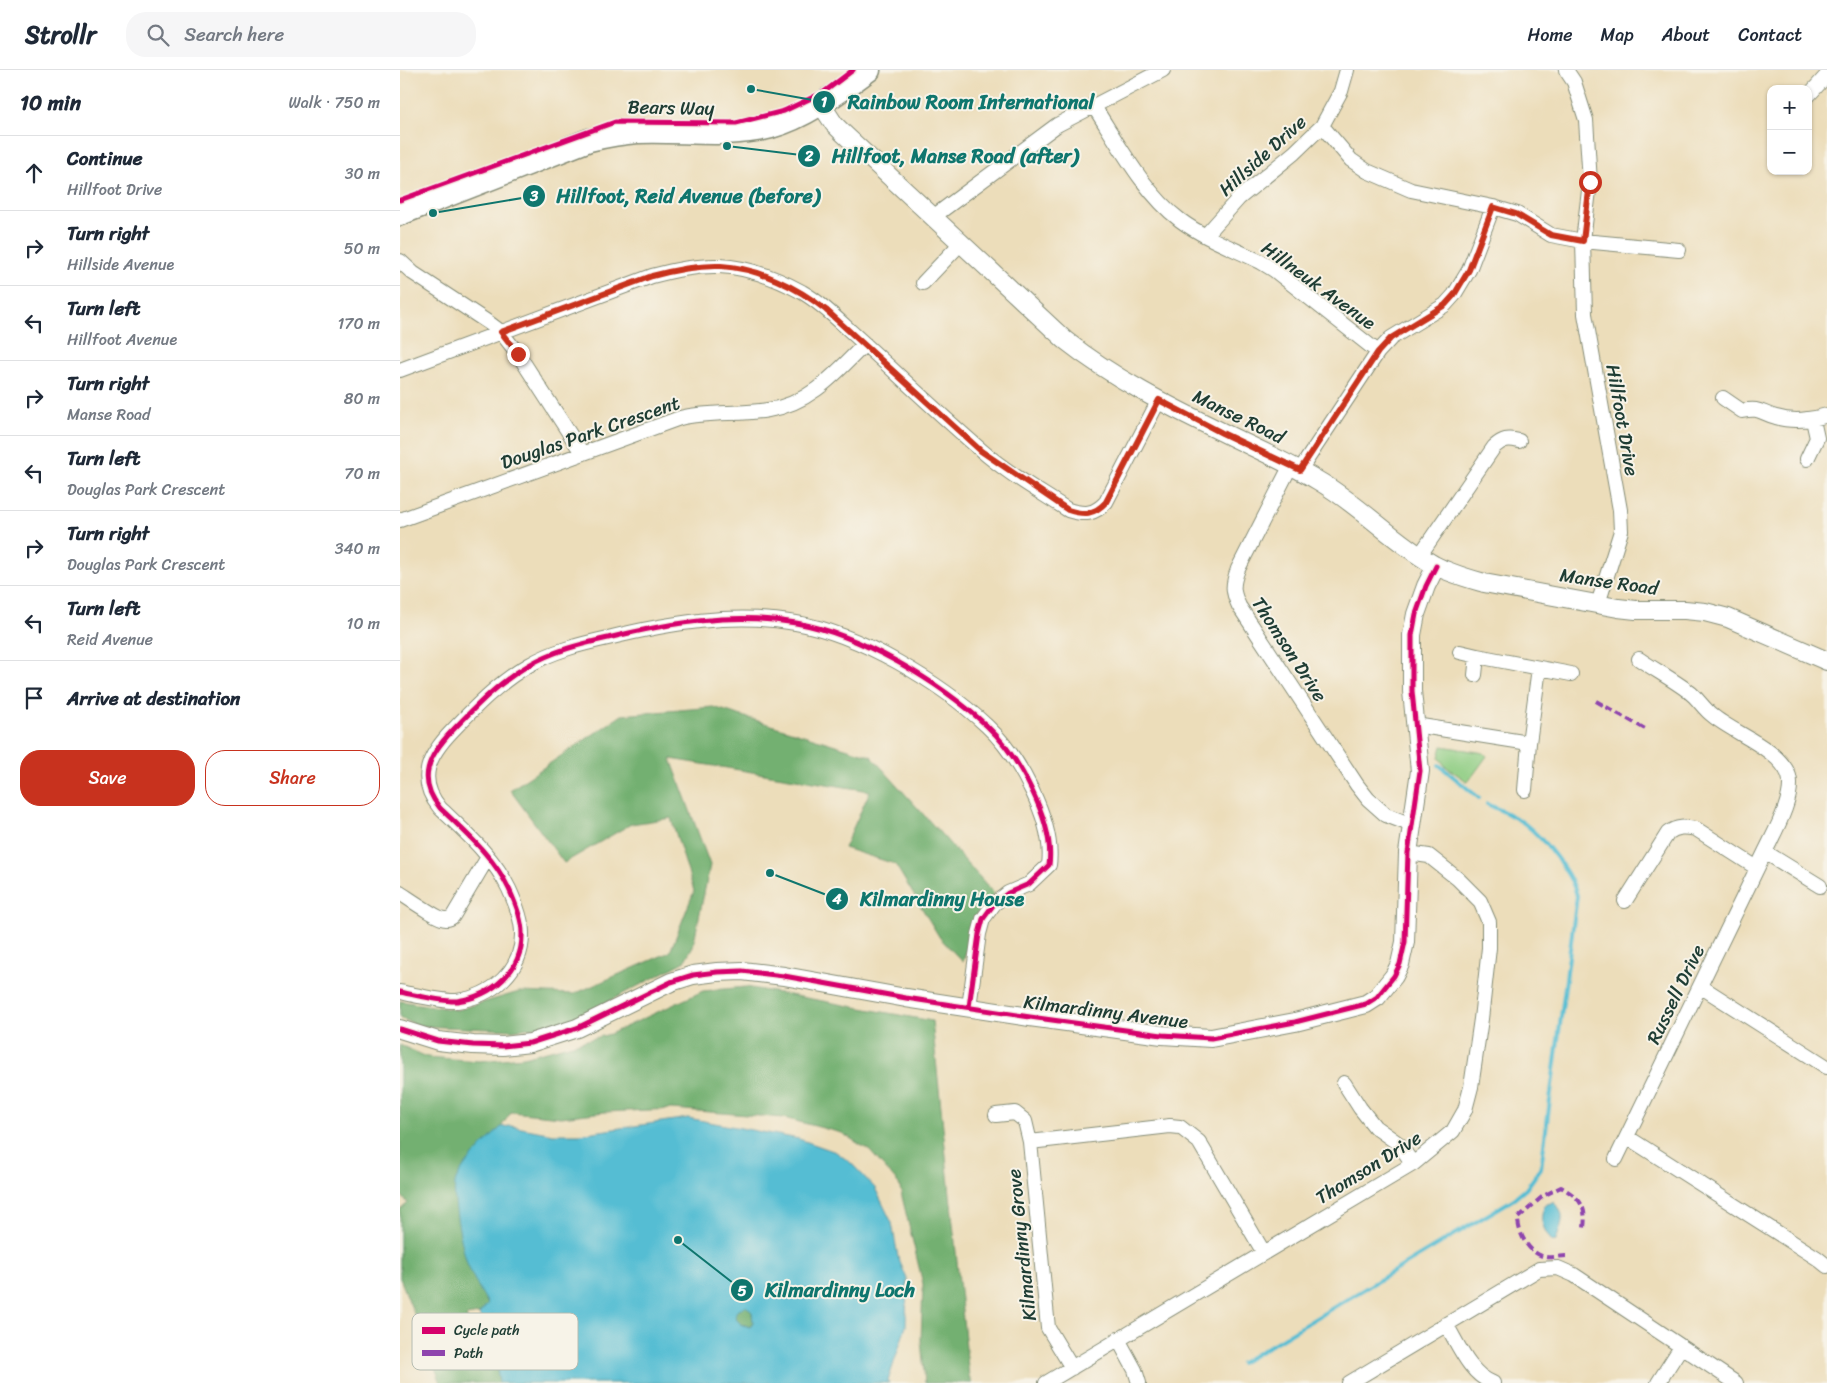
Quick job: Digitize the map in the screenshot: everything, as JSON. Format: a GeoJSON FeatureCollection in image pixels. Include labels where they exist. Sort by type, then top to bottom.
{"type":"FeatureCollection","features":[{"type":"Feature","properties":{"kind":"main road"},"geometry":{"type":"LineString","coordinates":[[400,214],[590,140],[616,134],[639,132],[742,132],[771,127],[797,117],[821,104],[869,70]]}},
{"type":"Feature","properties":{"kind":"street"},"geometry":{"type":"LineString","coordinates":[[933,217],[1057,125],[1163,70]]}},
{"type":"Feature","properties":{"kind":"street","name":"Hillside Drive"},"geometry":{"type":"LineString","coordinates":[[1206,235],[1239,198],[1294,153],[1322,126],[1341,91],[1346,70]]}},
{"type":"Feature","properties":{"kind":"street","name":"Hillfoot Drive"},"geometry":{"type":"LineString","coordinates":[[1566,70],[1574,82],[1586,120],[1590,182],[1583,241],[1585,314],[1620,510],[1621,531],[1598,604]]}},
{"type":"Feature","properties":{"kind":"street"},"geometry":{"type":"LineString","coordinates":[[1812,92],[1827,75]]}},
{"type":"Feature","properties":{"kind":"street","name":"Manse Road"},"geometry":{"type":"LineString","coordinates":[[821,104],[834,124],[843,133],[1065,340],[1090,359],[1159,400],[1222,433],[1296,467],[1339,494],[1420,556],[1436,566],[1484,583],[1598,604],[1636,610],[1705,612],[1728,618],[1827,661]]}},
{"type":"Feature","properties":{"kind":"street","name":"Hillneuk Avenue"},"geometry":{"type":"LineString","coordinates":[[1093,105],[1156,198],[1182,222],[1262,262],[1378,352]]}},
{"type":"Feature","properties":{"kind":"street"},"geometry":{"type":"LineString","coordinates":[[1322,126],[1351,160],[1367,171],[1411,190],[1493,207],[1516,214],[1551,235],[1583,241],[1679,250]]}},
{"type":"Feature","properties":{"kind":"street","name":"Thomson Drive"},"geometry":{"type":"LineString","coordinates":[[1412,825],[1386,815],[1357,785],[1239,606],[1234,595],[1233,582],[1238,569],[1296,467],[1378,352],[1391,338],[1445,305],[1454,295],[1469,270],[1493,207]]}},
{"type":"Feature","properties":{"kind":"street"},"geometry":{"type":"LineString","coordinates":[[923,283],[961,243]]}},
{"type":"Feature","properties":{"kind":"street"},"geometry":{"type":"LineString","coordinates":[[400,261],[413,273],[501,332],[518,354],[582,453]]}},
{"type":"Feature","properties":{"kind":"street"},"geometry":{"type":"LineString","coordinates":[[400,370],[652,276],[678,269],[720,266],[760,274],[802,292],[826,310],[981,451],[1068,510],[1080,514],[1091,514],[1106,502],[1159,400]]}},
{"type":"Feature","properties":{"kind":"street","name":"Douglas Park Crescent"},"geometry":{"type":"LineString","coordinates":[[400,520],[658,425],[697,414],[769,410],[791,405],[812,394],[828,382],[864,344]]}},
{"type":"Feature","properties":{"kind":"street"},"geometry":{"type":"LineString","coordinates":[[1723,398],[1742,411],[1754,408],[1777,418],[1813,420],[1827,415]]}},
{"type":"Feature","properties":{"kind":"street"},"geometry":{"type":"LineString","coordinates":[[1807,459],[1817,438],[1813,420]]}},
{"type":"Feature","properties":{"kind":"street"},"geometry":{"type":"LineString","coordinates":[[1420,556],[1494,448],[1510,438],[1519,441]]}},
{"type":"Feature","properties":{"kind":"street","name":"Kilmardinny Avenue"},"geometry":{"type":"LineString","coordinates":[[400,1029],[438,1041],[472,1045],[503,1046],[530,1043],[577,1028],[671,982],[717,972],[742,971],[784,976],[906,998],[1030,1017],[1162,1035],[1211,1038],[1295,1022],[1366,1004],[1386,988],[1400,964],[1405,942],[1408,853],[1420,770],[1415,725],[1412,635],[1416,614],[1426,586],[1436,566]]}},
{"type":"Feature","properties":{"kind":"street"},"geometry":{"type":"LineString","coordinates":[[400,992],[454,1001],[475,997],[494,988],[514,966],[520,950],[522,932],[518,913],[509,888],[488,857],[434,800],[427,781],[427,770],[430,760],[445,738],[480,702],[509,678],[529,665],[572,646],[655,627],[698,620],[729,618],[796,623],[819,628],[873,650],[920,676],[962,705],[997,736],[1017,762],[1034,794],[1047,836],[1049,865],[1029,884],[1008,893],[994,904],[984,919],[979,934],[969,1007]]}},
{"type":"Feature","properties":{"kind":"street"},"geometry":{"type":"LineString","coordinates":[[1460,652],[1572,674]]}},
{"type":"Feature","properties":{"kind":"street"},"geometry":{"type":"LineString","coordinates":[[1475,675],[1477,656]]}},
{"type":"Feature","properties":{"kind":"street","name":"Russell Drive"},"geometry":{"type":"LineString","coordinates":[[1616,1159],[1765,852],[1786,805],[1790,790],[1789,776],[1782,764],[1772,754],[1712,716],[1689,692],[1639,659]]}},
{"type":"Feature","properties":{"kind":"street"},"geometry":{"type":"LineString","coordinates":[[1526,790],[1529,743],[1539,668]]}},
{"type":"Feature","properties":{"kind":"street"},"geometry":{"type":"LineString","coordinates":[[1415,725],[1529,743]]}},
{"type":"Feature","properties":{"kind":"street"},"geometry":{"type":"LineString","coordinates":[[1624,901],[1668,833],[1675,828],[1686,827],[1696,829],[1757,868]]}},
{"type":"Feature","properties":{"kind":"street"},"geometry":{"type":"LineString","coordinates":[[1765,852],[1820,886]]}},
{"type":"Feature","properties":{"kind":"street","name":"Thomson Drive"},"geometry":{"type":"LineString","coordinates":[[1046,1383],[1413,1164],[1453,1131],[1465,1110],[1471,1087],[1482,1019],[1489,948],[1489,922],[1480,901],[1458,879],[1429,856],[1408,853]]}},
{"type":"Feature","properties":{"kind":"street"},"geometry":{"type":"LineString","coordinates":[[400,893],[437,916],[448,919],[454,916],[488,857]]}},
{"type":"Feature","properties":{"kind":"street"},"geometry":{"type":"LineString","coordinates":[[1700,986],[1827,1067]]}},
{"type":"Feature","properties":{"kind":"street"},"geometry":{"type":"LineString","coordinates":[[1344,1083],[1375,1127],[1398,1144],[1413,1164]]}},
{"type":"Feature","properties":{"kind":"street","name":"Kilmardinny Grove"},"geometry":{"type":"LineString","coordinates":[[996,1115],[1014,1113],[1025,1121],[1030,1142],[1048,1328],[1072,1368]]}},
{"type":"Feature","properties":{"kind":"street","name":"Kilmardinny Grove"},"geometry":{"type":"LineString","coordinates":[[1030,1142],[1170,1126],[1180,1127],[1199,1142],[1264,1253]]}},
{"type":"Feature","properties":{"kind":"street"},"geometry":{"type":"LineString","coordinates":[[1627,1137],[1827,1266]]}},
{"type":"Feature","properties":{"kind":"street"},"geometry":{"type":"LineString","coordinates":[[1349,1383],[1539,1268],[1558,1268],[1574,1275],[1736,1383]]}},
{"type":"Feature","properties":{"kind":"street"},"geometry":{"type":"LineString","coordinates":[[1446,1324],[1471,1366],[1486,1381],[1493,1383]]}},
{"type":"Feature","properties":{"kind":"street"},"geometry":{"type":"LineString","coordinates":[[1118,1339],[1139,1383]]}},
{"type":"Feature","properties":{"kind":"street"},"geometry":{"type":"LineString","coordinates":[[1658,1383],[1681,1347]]}},
{"type":"Feature","properties":{"kind":"green space"},"geometry":{"type":"Polygon","coordinates":[[[713,707],[871,756],[994,893],[976,915],[963,962],[940,938],[895,864],[844,848],[870,791],[671,759],[710,865],[693,946],[684,962],[565,1024],[513,1030],[421,1026],[400,1018],[400,1001],[457,1010],[519,992],[574,994],[670,952],[694,891],[671,818],[631,824],[564,863],[510,790],[622,715],[713,707]]]}},
{"type":"Feature","properties":{"kind":"green space"},"geometry":{"type":"Polygon","coordinates":[[[1442,746],[1484,753],[1487,756],[1468,782],[1445,766],[1439,757],[1442,746]]]}},
{"type":"Feature","properties":{"kind":"green space"},"geometry":{"type":"Polygon","coordinates":[[[746,987],[932,1021],[969,1377],[972,1383],[925,1383],[921,1340],[923,1284],[899,1184],[870,1151],[842,1133],[784,1118],[672,1109],[605,1112],[561,1117],[511,1112],[501,1127],[468,1163],[468,1265],[488,1304],[480,1313],[414,1313],[400,1278],[400,1210],[408,1203],[400,1194],[400,1045],[427,1057],[479,1061],[524,1057],[610,1034],[703,991],[746,987]]]}},
{"type":"Feature","properties":{"kind":"green space"},"geometry":{"type":"Polygon","coordinates":[[[746,1306],[752,1312],[753,1322],[750,1327],[741,1324],[736,1319],[736,1312],[746,1306]]]}},
{"type":"Feature","properties":{"kind":"green space"},"geometry":{"type":"Polygon","coordinates":[[[436,1370],[497,1370],[499,1383],[441,1383],[436,1370]]]}},
{"type":"Feature","properties":{"kind":"water"},"geometry":{"type":"Polygon","coordinates":[[[688,1118],[799,1139],[836,1152],[851,1163],[875,1188],[892,1223],[898,1257],[907,1279],[906,1326],[888,1381],[889,1383],[499,1383],[497,1370],[578,1370],[578,1313],[480,1313],[488,1304],[468,1266],[463,1248],[456,1209],[456,1180],[470,1159],[501,1127],[511,1126],[553,1134],[580,1134],[688,1118]],[[746,1306],[736,1312],[736,1319],[741,1324],[750,1327],[753,1322],[752,1312],[746,1306]]]}},
{"type":"Feature","properties":{"kind":"water"},"geometry":{"type":"Polygon","coordinates":[[[1553,1202],[1560,1211],[1562,1220],[1556,1241],[1552,1242],[1544,1228],[1542,1215],[1545,1205],[1553,1202]]]}},
{"type":"Feature","properties":{"kind":"waterway"},"geometry":{"type":"LineString","coordinates":[[1439,765],[1479,798]]}},
{"type":"Feature","properties":{"kind":"waterway"},"geometry":{"type":"LineString","coordinates":[[1241,1363],[1514,1199],[1526,1189],[1541,1168],[1577,896],[1574,887],[1556,857],[1540,838],[1521,821],[1487,804]]}},
{"type":"Feature","properties":{"kind":"marked path"},"geometry":{"type":"LineString","coordinates":[[1596,701],[1645,729]]}},
{"type":"Feature","properties":{"kind":"marked path"},"geometry":{"type":"LineString","coordinates":[[1566,1256],[1546,1257],[1534,1252],[1522,1236],[1518,1218],[1543,1196],[1561,1187],[1581,1203],[1585,1220],[1584,1228]]}},
{"type":"Feature","properties":{"kind":"cycle path","name":"Bears Way"},"geometry":{"type":"LineString","coordinates":[[400,200],[615,122],[736,123],[784,111],[824,92],[853,70]]}},
{"type":"Feature","properties":{"kind":"cycle path"},"geometry":{"type":"LineString","coordinates":[[400,1029],[438,1041],[473,1045],[503,1046],[530,1043],[577,1028],[671,982],[693,975],[742,971],[784,976],[906,998],[1030,1017],[1162,1035],[1211,1038],[1295,1022],[1366,1004],[1377,997],[1394,976],[1400,964],[1405,942],[1408,853],[1420,771],[1412,691],[1412,635],[1416,614],[1426,586],[1436,566]]}},
{"type":"Feature","properties":{"kind":"cycle path"},"geometry":{"type":"LineString","coordinates":[[400,992],[457,1001],[482,994],[503,979],[511,970],[521,947],[522,928],[519,916],[503,877],[478,846],[440,808],[429,787],[427,777],[432,758],[452,731],[508,679],[538,660],[557,652],[654,628],[701,621],[749,619],[796,623],[821,629],[872,649],[898,662],[968,709],[999,739],[1022,771],[1032,790],[1046,829],[1049,865],[1029,884],[1008,893],[994,904],[983,919],[979,934],[969,1007]]}},
{"type":"Feature","properties":{"kind":"place","name":"Rainbow Room International"},"geometry":{"type":"Point","coordinates":[751,89]}},
{"type":"Feature","properties":{"kind":"place","name":"Hillfoot, Manse Road (after)"},"geometry":{"type":"Point","coordinates":[727,146]}},
{"type":"Feature","properties":{"kind":"place","name":"Hillfoot, Reid Avenue (before)"},"geometry":{"type":"Point","coordinates":[433,213]}},
{"type":"Feature","properties":{"kind":"place","name":"Kilmardinny House"},"geometry":{"type":"Point","coordinates":[770,873]}},
{"type":"Feature","properties":{"kind":"place","name":"Kilmardinny Loch"},"geometry":{"type":"Point","coordinates":[678,1240]}},
{"type":"Feature","properties":{"kind":"route"},"geometry":{"type":"LineString","coordinates":[[518,354],[501,332],[652,276],[678,269],[720,266],[760,274],[802,292],[816,301],[981,451],[997,463],[1068,510],[1080,514],[1091,514],[1106,502],[1159,400],[1222,433],[1300,470],[1378,352],[1401,330],[1445,305],[1454,295],[1469,270],[1493,207],[1516,214],[1551,235],[1583,241],[1590,182]]}}]}
